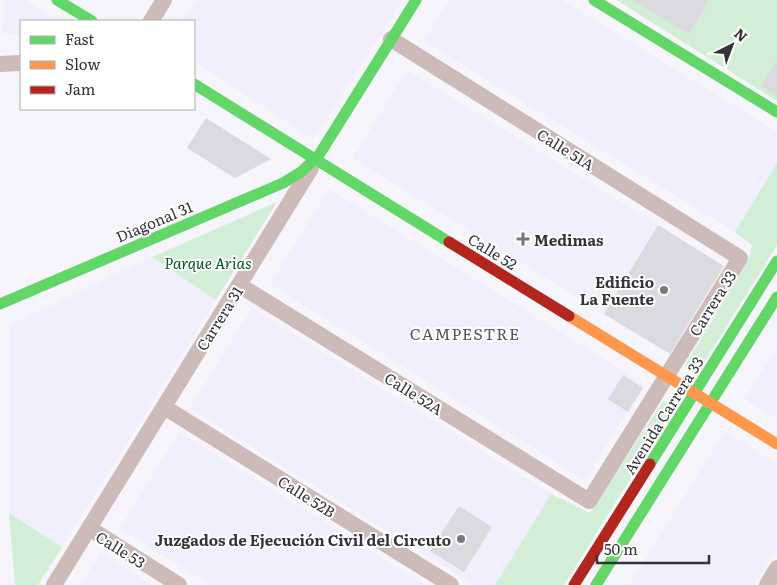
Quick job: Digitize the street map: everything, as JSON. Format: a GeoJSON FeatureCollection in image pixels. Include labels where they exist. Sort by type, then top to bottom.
{"type":"FeatureCollection","features":[{"type":"Feature","properties":{"kind":"street"},"geometry":{"type":"LineString","coordinates":[[57,0],[90,20]]}},
{"type":"Feature","properties":{"kind":"street"},"geometry":{"type":"LineString","coordinates":[[152,20],[164,0]]}},
{"type":"Feature","properties":{"kind":"street","name":"Carrera 31"},"geometry":{"type":"LineString","coordinates":[[54,585],[416,0]]}},
{"type":"Feature","properties":{"kind":"street"},"geometry":{"type":"LineString","coordinates":[[594,0],[777,112]]}},
{"type":"Feature","properties":{"kind":"street","name":"Calle 51A"},"geometry":{"type":"LineString","coordinates":[[391,39],[740,258]]}},
{"type":"Feature","properties":{"kind":"street"},"geometry":{"type":"LineString","coordinates":[[0,64],[20,63]]}},
{"type":"Feature","properties":{"kind":"street","name":"Calle 52"},"geometry":{"type":"LineString","coordinates":[[195,85],[777,444]]}},
{"type":"Feature","properties":{"kind":"street","name":"Diagonal 31"},"geometry":{"type":"LineString","coordinates":[[0,304],[288,180],[316,160]]}},
{"type":"Feature","properties":{"kind":"street","name":"Carrera 33"},"geometry":{"type":"LineString","coordinates":[[590,501],[740,258]]}},
{"type":"Feature","properties":{"kind":"street","name":"Avenida Carrera 33"},"geometry":{"type":"LineString","coordinates":[[574,585],[777,261]]}},
{"type":"Feature","properties":{"kind":"street","name":"Calle 52A"},"geometry":{"type":"LineString","coordinates":[[239,285],[590,501]]}},
{"type":"Feature","properties":{"kind":"street"},"geometry":{"type":"LineString","coordinates":[[596,585],[777,297]]}},
{"type":"Feature","properties":{"kind":"street","name":"Calle 52B"},"geometry":{"type":"LineString","coordinates":[[164,407],[451,585]]}},
{"type":"Feature","properties":{"kind":"street","name":"Calle 53"},"geometry":{"type":"LineString","coordinates":[[89,528],[179,585]]}},
{"type":"Feature","properties":{"kind":"street"},"geometry":{"type":"LineString","coordinates":[[767,585],[777,568]]}},
{"type":"Feature","properties":{"kind":"shaded area"},"geometry":{"type":"Polygon","coordinates":[[[4,0],[25,0],[58,20],[20,20],[20,35],[3,34],[4,0]]]}},
{"type":"Feature","properties":{"kind":"shaded area"},"geometry":{"type":"Polygon","coordinates":[[[197,0],[403,0],[313,139],[195,62],[195,20],[184,20],[197,0]]]}},
{"type":"Feature","properties":{"kind":"shaded area"},"geometry":{"type":"Polygon","coordinates":[[[449,0],[562,0],[777,132],[777,163],[735,232],[424,41],[449,0]]]}},
{"type":"Feature","properties":{"kind":"shaded area"},"geometry":{"type":"Polygon","coordinates":[[[407,70],[658,225],[604,314],[353,158],[407,70]]]}},
{"type":"Feature","properties":{"kind":"shaded area"},"geometry":{"type":"Polygon","coordinates":[[[329,189],[644,384],[585,480],[270,284],[329,189]]]}},
{"type":"Feature","properties":{"kind":"shaded area"},"geometry":{"type":"Polygon","coordinates":[[[152,257],[216,300],[62,547],[9,513],[10,325],[152,257]]]}},
{"type":"Feature","properties":{"kind":"shaded area"},"geometry":{"type":"Polygon","coordinates":[[[252,308],[551,494],[495,585],[474,585],[190,408],[252,308]]]}},
{"type":"Feature","properties":{"kind":"shaded area"},"geometry":{"type":"Polygon","coordinates":[[[777,347],[777,419],[744,399],[777,347]]]}},
{"type":"Feature","properties":{"kind":"shaded area"},"geometry":{"type":"Polygon","coordinates":[[[725,431],[777,464],[777,548],[754,585],[629,585],[725,431]]]}},
{"type":"Feature","properties":{"kind":"shaded area"},"geometry":{"type":"Polygon","coordinates":[[[179,432],[426,585],[211,585],[120,528],[179,432]]]}},
{"type":"Feature","properties":{"kind":"shaded area"},"geometry":{"type":"Polygon","coordinates":[[[101,553],[152,585],[81,585],[101,553]]]}},
{"type":"Feature","properties":{"kind":"green space"},"geometry":{"type":"Polygon","coordinates":[[[616,0],[777,0],[777,101],[616,0]]]}},
{"type":"Feature","properties":{"kind":"green space"},"geometry":{"type":"Polygon","coordinates":[[[777,163],[777,245],[696,375],[684,367],[749,259],[752,245],[735,232],[777,163]]]}},
{"type":"Feature","properties":{"kind":"green space","name":"Parque Arias"},"geometry":{"type":"Polygon","coordinates":[[[277,202],[216,300],[152,257],[277,202]]]}},
{"type":"Feature","properties":{"kind":"green space"},"geometry":{"type":"Polygon","coordinates":[[[663,401],[675,407],[564,585],[495,585],[551,494],[590,513],[663,401]]]}},
{"type":"Feature","properties":{"kind":"green space"},"geometry":{"type":"Polygon","coordinates":[[[9,513],[62,547],[38,585],[15,585],[9,513]]]}},
{"type":"Feature","properties":{"kind":"building"},"geometry":{"type":"Polygon","coordinates":[[[632,0],[709,0],[689,34],[632,0]]]}},
{"type":"Feature","properties":{"kind":"building"},"geometry":{"type":"Polygon","coordinates":[[[777,61],[777,96],[761,86],[777,61]]]}},
{"type":"Feature","properties":{"kind":"building"},"geometry":{"type":"Polygon","coordinates":[[[206,118],[271,159],[235,178],[187,148],[206,118]]]}},
{"type":"Feature","properties":{"kind":"building","name":"Edificio La Fuente"},"geometry":{"type":"Polygon","coordinates":[[[658,225],[724,266],[670,354],[604,314],[658,225]]]}},
{"type":"Feature","properties":{"kind":"building"},"geometry":{"type":"Polygon","coordinates":[[[623,375],[643,388],[628,412],[608,399],[623,375]]]}},
{"type":"Feature","properties":{"kind":"building","name":"Juzgados de Ejecución Civil del Circuto"},"geometry":{"type":"Polygon","coordinates":[[[459,506],[492,527],[464,572],[430,551],[459,506]]]}},
{"type":"Feature","properties":{"kind":"traffic: fast"},"geometry":{"type":"LineString","coordinates":[[57,0],[90,20]]}},
{"type":"Feature","properties":{"kind":"traffic: fast"},"geometry":{"type":"LineString","coordinates":[[0,304],[283,183],[301,172],[319,155],[416,0]]}},
{"type":"Feature","properties":{"kind":"traffic: fast"},"geometry":{"type":"LineString","coordinates":[[594,0],[777,112]]}},
{"type":"Feature","properties":{"kind":"traffic: fast"},"geometry":{"type":"LineString","coordinates":[[195,85],[449,242]]}},
{"type":"Feature","properties":{"kind":"traffic: fast"},"geometry":{"type":"LineString","coordinates":[[650,464],[777,261]]}},
{"type":"Feature","properties":{"kind":"traffic: fast"},"geometry":{"type":"LineString","coordinates":[[596,585],[777,297]]}},
{"type":"Feature","properties":{"kind":"traffic: slow"},"geometry":{"type":"LineString","coordinates":[[569,316],[777,444]]}},
{"type":"Feature","properties":{"kind":"traffic: jam"},"geometry":{"type":"LineString","coordinates":[[449,242],[569,316]]}},
{"type":"Feature","properties":{"kind":"traffic: jam"},"geometry":{"type":"LineString","coordinates":[[574,585],[650,464]]}},
{"type":"Feature","properties":{"kind":"place","name":"Medimas"},"geometry":{"type":"Point","coordinates":[523,239]}},
{"type":"Feature","properties":{"kind":"place","name":"Edificio La Fuente"},"geometry":{"type":"Point","coordinates":[664,290]}},
{"type":"Feature","properties":{"kind":"place","name":"Juzgados de Ejecución Civil del Circuto"},"geometry":{"type":"Point","coordinates":[461,539]}},
{"type":"Feature","properties":{"kind":"district","name":"CAMPESTRE"},"geometry":{"type":"Point","coordinates":[465,333]}}]}
